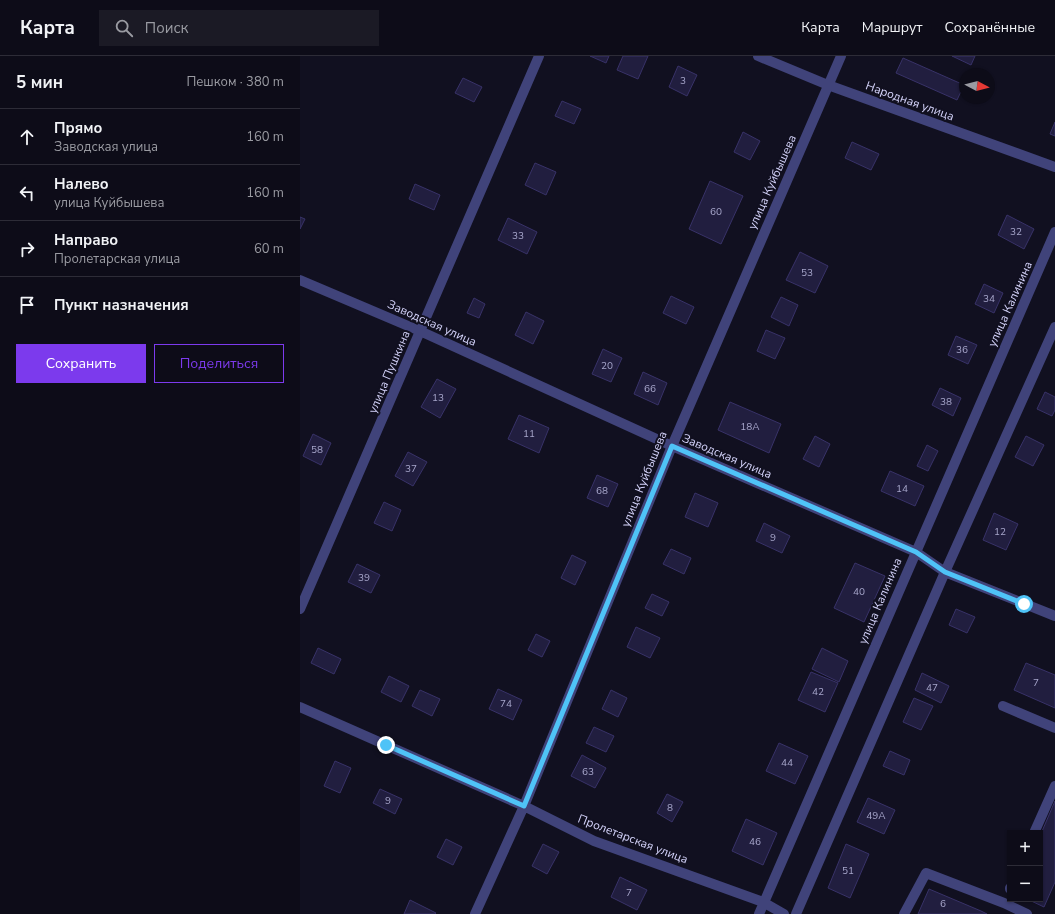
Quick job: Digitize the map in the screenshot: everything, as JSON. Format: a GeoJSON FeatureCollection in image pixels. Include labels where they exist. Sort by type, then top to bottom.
{"type":"FeatureCollection","features":[{"type":"Feature","properties":{"kind":"street","name":"улица Пушкина"},"geometry":{"type":"LineString","coordinates":[[300,609],[539,56]]}},
{"type":"Feature","properties":{"kind":"street","name":"Народная улица"},"geometry":{"type":"LineString","coordinates":[[758,56],[828,85],[1055,167]]}},
{"type":"Feature","properties":{"kind":"street","name":"улица Куйбышева"},"geometry":{"type":"LineString","coordinates":[[475,914],[524,806],[672,446],[841,56]]}},
{"type":"Feature","properties":{"kind":"street","name":"улица Калинина"},"geometry":{"type":"LineString","coordinates":[[759,914],[1055,232]]}},
{"type":"Feature","properties":{"kind":"street","name":"Заводская улица"},"geometry":{"type":"LineString","coordinates":[[300,280],[420,331],[672,446],[916,552],[945,572],[1055,616]]}},
{"type":"Feature","properties":{"kind":"street"},"geometry":{"type":"LineString","coordinates":[[796,914],[945,572],[1055,327]]}},
{"type":"Feature","properties":{"kind":"street"},"geometry":{"type":"LineString","coordinates":[[1003,706],[1055,728]]}},
{"type":"Feature","properties":{"kind":"street","name":"Пролетарская улица"},"geometry":{"type":"LineString","coordinates":[[300,707],[524,806],[594,840],[763,902],[784,914]]}},
{"type":"Feature","properties":{"kind":"street"},"geometry":{"type":"LineString","coordinates":[[1035,830],[1055,786]]}},
{"type":"Feature","properties":{"kind":"street"},"geometry":{"type":"LineString","coordinates":[[904,914],[926,873],[1004,903],[1027,914]]}},
{"type":"Feature","properties":{"kind":"building"},"geometry":{"type":"Polygon","coordinates":[[[590,56],[609,56],[606,63],[590,56]]]}},
{"type":"Feature","properties":{"kind":"building"},"geometry":{"type":"Polygon","coordinates":[[[623,56],[648,56],[638,79],[617,70],[623,56]]]}},
{"type":"Feature","properties":{"kind":"building"},"geometry":{"type":"Polygon","coordinates":[[[952,56],[975,56],[971,65],[952,56]]]}},
{"type":"Feature","properties":{"kind":"building"},"geometry":{"type":"Polygon","coordinates":[[[903,58],[959,83],[959,96],[957,100],[896,73],[903,58]]]}},
{"type":"Feature","properties":{"kind":"building"},"geometry":{"type":"Polygon","coordinates":[[[678,66],[697,75],[687,96],[669,87],[678,66]]]}},
{"type":"Feature","properties":{"kind":"building"},"geometry":{"type":"Polygon","coordinates":[[[463,78],[482,87],[474,102],[455,93],[463,78]]]}},
{"type":"Feature","properties":{"kind":"building"},"geometry":{"type":"Polygon","coordinates":[[[562,101],[581,109],[574,124],[555,116],[562,101]]]}},
{"type":"Feature","properties":{"kind":"building"},"geometry":{"type":"Polygon","coordinates":[[[1055,122],[1055,136],[1050,134],[1055,122]]]}},
{"type":"Feature","properties":{"kind":"building"},"geometry":{"type":"Polygon","coordinates":[[[743,132],[760,141],[750,160],[734,152],[743,132]]]}},
{"type":"Feature","properties":{"kind":"building"},"geometry":{"type":"Polygon","coordinates":[[[852,142],[879,154],[871,170],[845,158],[852,142]]]}},
{"type":"Feature","properties":{"kind":"building"},"geometry":{"type":"Polygon","coordinates":[[[535,163],[556,172],[546,195],[525,185],[535,163]]]}},
{"type":"Feature","properties":{"kind":"building"},"geometry":{"type":"Polygon","coordinates":[[[710,181],[743,196],[721,244],[689,229],[710,181]]]}},
{"type":"Feature","properties":{"kind":"building"},"geometry":{"type":"Polygon","coordinates":[[[415,184],[440,195],[434,210],[409,199],[415,184]]]}},
{"type":"Feature","properties":{"kind":"building"},"geometry":{"type":"Polygon","coordinates":[[[1007,215],[1034,229],[1024,249],[998,235],[1007,215]]]}},
{"type":"Feature","properties":{"kind":"building"},"geometry":{"type":"Polygon","coordinates":[[[300,217],[305,219],[300,229],[300,217]]]}},
{"type":"Feature","properties":{"kind":"building"},"geometry":{"type":"Polygon","coordinates":[[[508,218],[537,232],[527,254],[498,240],[508,218]]]}},
{"type":"Feature","properties":{"kind":"building"},"geometry":{"type":"Polygon","coordinates":[[[800,252],[828,266],[815,293],[786,280],[800,252]]]}},
{"type":"Feature","properties":{"kind":"building"},"geometry":{"type":"Polygon","coordinates":[[[984,284],[1003,293],[994,313],[975,304],[984,284]]]}},
{"type":"Feature","properties":{"kind":"building"},"geometry":{"type":"Polygon","coordinates":[[[671,296],[694,307],[686,324],[663,313],[671,296]]]}},
{"type":"Feature","properties":{"kind":"building"},"geometry":{"type":"Polygon","coordinates":[[[781,297],[798,305],[789,326],[771,317],[781,297]]]}},
{"type":"Feature","properties":{"kind":"building"},"geometry":{"type":"Polygon","coordinates":[[[474,298],[485,304],[479,318],[467,313],[474,298]]]}},
{"type":"Feature","properties":{"kind":"building"},"geometry":{"type":"Polygon","coordinates":[[[526,312],[544,321],[533,344],[515,335],[526,312]]]}},
{"type":"Feature","properties":{"kind":"building"},"geometry":{"type":"Polygon","coordinates":[[[766,330],[785,338],[775,359],[757,351],[766,330]]]}},
{"type":"Feature","properties":{"kind":"building"},"geometry":{"type":"Polygon","coordinates":[[[956,336],[977,345],[968,364],[948,355],[956,336]]]}},
{"type":"Feature","properties":{"kind":"building"},"geometry":{"type":"Polygon","coordinates":[[[603,349],[622,358],[611,382],[592,374],[603,349]]]}},
{"type":"Feature","properties":{"kind":"building"},"geometry":{"type":"Polygon","coordinates":[[[643,372],[667,383],[658,405],[634,394],[643,372]]]}},
{"type":"Feature","properties":{"kind":"building"},"geometry":{"type":"Polygon","coordinates":[[[437,379],[456,389],[440,418],[421,407],[437,379]]]}},
{"type":"Feature","properties":{"kind":"building"},"geometry":{"type":"Polygon","coordinates":[[[940,388],[961,398],[953,416],[932,405],[940,388]]]}},
{"type":"Feature","properties":{"kind":"building"},"geometry":{"type":"Polygon","coordinates":[[[1045,392],[1055,397],[1055,410],[1052,416],[1037,409],[1045,392]]]}},
{"type":"Feature","properties":{"kind":"building"},"geometry":{"type":"Polygon","coordinates":[[[730,402],[781,424],[769,453],[718,430],[730,402]]]}},
{"type":"Feature","properties":{"kind":"building"},"geometry":{"type":"Polygon","coordinates":[[[519,415],[549,428],[539,453],[508,439],[519,415]]]}},
{"type":"Feature","properties":{"kind":"building"},"geometry":{"type":"Polygon","coordinates":[[[313,434],[331,443],[321,465],[303,456],[313,434]]]}},
{"type":"Feature","properties":{"kind":"building"},"geometry":{"type":"Polygon","coordinates":[[[815,436],[830,444],[819,467],[803,459],[815,436]]]}},
{"type":"Feature","properties":{"kind":"building"},"geometry":{"type":"Polygon","coordinates":[[[1026,436],[1044,445],[1033,466],[1015,457],[1026,436]]]}},
{"type":"Feature","properties":{"kind":"building"},"geometry":{"type":"Polygon","coordinates":[[[927,445],[938,451],[928,471],[917,466],[927,445]]]}},
{"type":"Feature","properties":{"kind":"building"},"geometry":{"type":"Polygon","coordinates":[[[408,452],[427,462],[413,486],[395,476],[408,452]]]}},
{"type":"Feature","properties":{"kind":"building"},"geometry":{"type":"Polygon","coordinates":[[[890,471],[924,486],[915,506],[881,491],[890,471]]]}},
{"type":"Feature","properties":{"kind":"building"},"geometry":{"type":"Polygon","coordinates":[[[597,475],[618,484],[608,507],[587,498],[597,475]]]}},
{"type":"Feature","properties":{"kind":"building"},"geometry":{"type":"Polygon","coordinates":[[[695,493],[718,503],[708,527],[685,517],[695,493]]]}},
{"type":"Feature","properties":{"kind":"building"},"geometry":{"type":"Polygon","coordinates":[[[384,502],[401,510],[392,531],[374,523],[384,502]]]}},
{"type":"Feature","properties":{"kind":"building"},"geometry":{"type":"Polygon","coordinates":[[[994,513],[1018,524],[1006,550],[983,540],[994,513]]]}},
{"type":"Feature","properties":{"kind":"building"},"geometry":{"type":"Polygon","coordinates":[[[764,523],[790,536],[782,553],[756,541],[764,523]]]}},
{"type":"Feature","properties":{"kind":"building"},"geometry":{"type":"Polygon","coordinates":[[[671,549],[691,558],[684,574],[663,564],[671,549]]]}},
{"type":"Feature","properties":{"kind":"building"},"geometry":{"type":"Polygon","coordinates":[[[572,555],[586,562],[575,585],[561,578],[572,555]]]}},
{"type":"Feature","properties":{"kind":"building"},"geometry":{"type":"Polygon","coordinates":[[[855,563],[885,576],[864,622],[834,608],[855,563]]]}},
{"type":"Feature","properties":{"kind":"building"},"geometry":{"type":"Polygon","coordinates":[[[357,564],[380,575],[371,593],[348,582],[357,564]]]}},
{"type":"Feature","properties":{"kind":"building"},"geometry":{"type":"Polygon","coordinates":[[[652,594],[669,602],[662,616],[645,608],[652,594]]]}},
{"type":"Feature","properties":{"kind":"building"},"geometry":{"type":"Polygon","coordinates":[[[956,609],[975,617],[967,633],[949,625],[956,609]]]}},
{"type":"Feature","properties":{"kind":"building"},"geometry":{"type":"Polygon","coordinates":[[[636,627],[660,638],[650,658],[627,647],[636,627]]]}},
{"type":"Feature","properties":{"kind":"building"},"geometry":{"type":"Polygon","coordinates":[[[536,634],[550,641],[542,657],[528,650],[536,634]]]}},
{"type":"Feature","properties":{"kind":"building"},"geometry":{"type":"Polygon","coordinates":[[[318,648],[341,659],[334,674],[311,663],[318,648]]]}},
{"type":"Feature","properties":{"kind":"building"},"geometry":{"type":"Polygon","coordinates":[[[822,648],[848,661],[839,682],[812,669],[822,648]]]}},
{"type":"Feature","properties":{"kind":"building"},"geometry":{"type":"Polygon","coordinates":[[[1026,663],[1055,675],[1055,708],[1014,690],[1026,663]]]}},
{"type":"Feature","properties":{"kind":"building"},"geometry":{"type":"Polygon","coordinates":[[[811,672],[838,683],[825,712],[798,700],[811,672]]]}},
{"type":"Feature","properties":{"kind":"building"},"geometry":{"type":"Polygon","coordinates":[[[922,673],[949,686],[941,703],[915,690],[922,673]]]}},
{"type":"Feature","properties":{"kind":"building"},"geometry":{"type":"Polygon","coordinates":[[[389,676],[409,686],[401,702],[381,692],[389,676]]]}},
{"type":"Feature","properties":{"kind":"building"},"geometry":{"type":"Polygon","coordinates":[[[498,689],[522,700],[513,720],[489,709],[498,689]]]}},
{"type":"Feature","properties":{"kind":"building"},"geometry":{"type":"Polygon","coordinates":[[[420,690],[440,699],[432,716],[412,706],[420,690]]]}},
{"type":"Feature","properties":{"kind":"building"},"geometry":{"type":"Polygon","coordinates":[[[611,690],[627,698],[618,717],[602,709],[611,690]]]}},
{"type":"Feature","properties":{"kind":"building"},"geometry":{"type":"Polygon","coordinates":[[[914,698],[933,706],[921,730],[903,722],[914,698]]]}},
{"type":"Feature","properties":{"kind":"building"},"geometry":{"type":"Polygon","coordinates":[[[594,727],[614,736],[606,752],[586,743],[594,727]]]}},
{"type":"Feature","properties":{"kind":"building"},"geometry":{"type":"Polygon","coordinates":[[[779,743],[808,756],[795,784],[766,771],[779,743]]]}},
{"type":"Feature","properties":{"kind":"building"},"geometry":{"type":"Polygon","coordinates":[[[890,751],[910,760],[904,775],[883,766],[890,751]]]}},
{"type":"Feature","properties":{"kind":"building"},"geometry":{"type":"Polygon","coordinates":[[[582,755],[606,768],[595,788],[571,776],[582,755]]]}},
{"type":"Feature","properties":{"kind":"building"},"geometry":{"type":"Polygon","coordinates":[[[335,761],[351,768],[340,793],[324,786],[335,761]]]}},
{"type":"Feature","properties":{"kind":"building"},"geometry":{"type":"Polygon","coordinates":[[[380,789],[402,799],[395,814],[373,803],[380,789]]]}},
{"type":"Feature","properties":{"kind":"building"},"geometry":{"type":"Polygon","coordinates":[[[667,794],[683,802],[672,822],[657,813],[667,794]]]}},
{"type":"Feature","properties":{"kind":"building"},"geometry":{"type":"Polygon","coordinates":[[[868,798],[895,810],[884,834],[857,822],[868,798]]]}},
{"type":"Feature","properties":{"kind":"building"},"geometry":{"type":"Polygon","coordinates":[[[1055,801],[1055,882],[1044,907],[1033,902],[1043,902],[1043,830],[1055,801]]]}},
{"type":"Feature","properties":{"kind":"building"},"geometry":{"type":"Polygon","coordinates":[[[746,819],[777,833],[763,865],[732,851],[746,819]]]}},
{"type":"Feature","properties":{"kind":"building"},"geometry":{"type":"Polygon","coordinates":[[[446,839],[462,847],[453,865],[437,857],[446,839]]]}},
{"type":"Feature","properties":{"kind":"building"},"geometry":{"type":"Polygon","coordinates":[[[543,844],[559,852],[547,874],[532,866],[543,844]]]}},
{"type":"Feature","properties":{"kind":"building"},"geometry":{"type":"Polygon","coordinates":[[[846,844],[869,854],[850,898],[828,888],[846,844]]]}},
{"type":"Feature","properties":{"kind":"building"},"geometry":{"type":"Polygon","coordinates":[[[620,877],[647,890],[637,910],[611,897],[620,877]]]}},
{"type":"Feature","properties":{"kind":"building"},"geometry":{"type":"Polygon","coordinates":[[[929,889],[981,911],[987,914],[918,914],[929,889]]]}},
{"type":"Feature","properties":{"kind":"building"},"geometry":{"type":"Polygon","coordinates":[[[410,900],[436,913],[404,914],[410,900]]]}},
{"type":"Feature","properties":{"kind":"route"},"geometry":{"type":"LineString","coordinates":[[386,745],[524,806],[672,446],[916,552],[945,572],[1024,604]]}}]}
